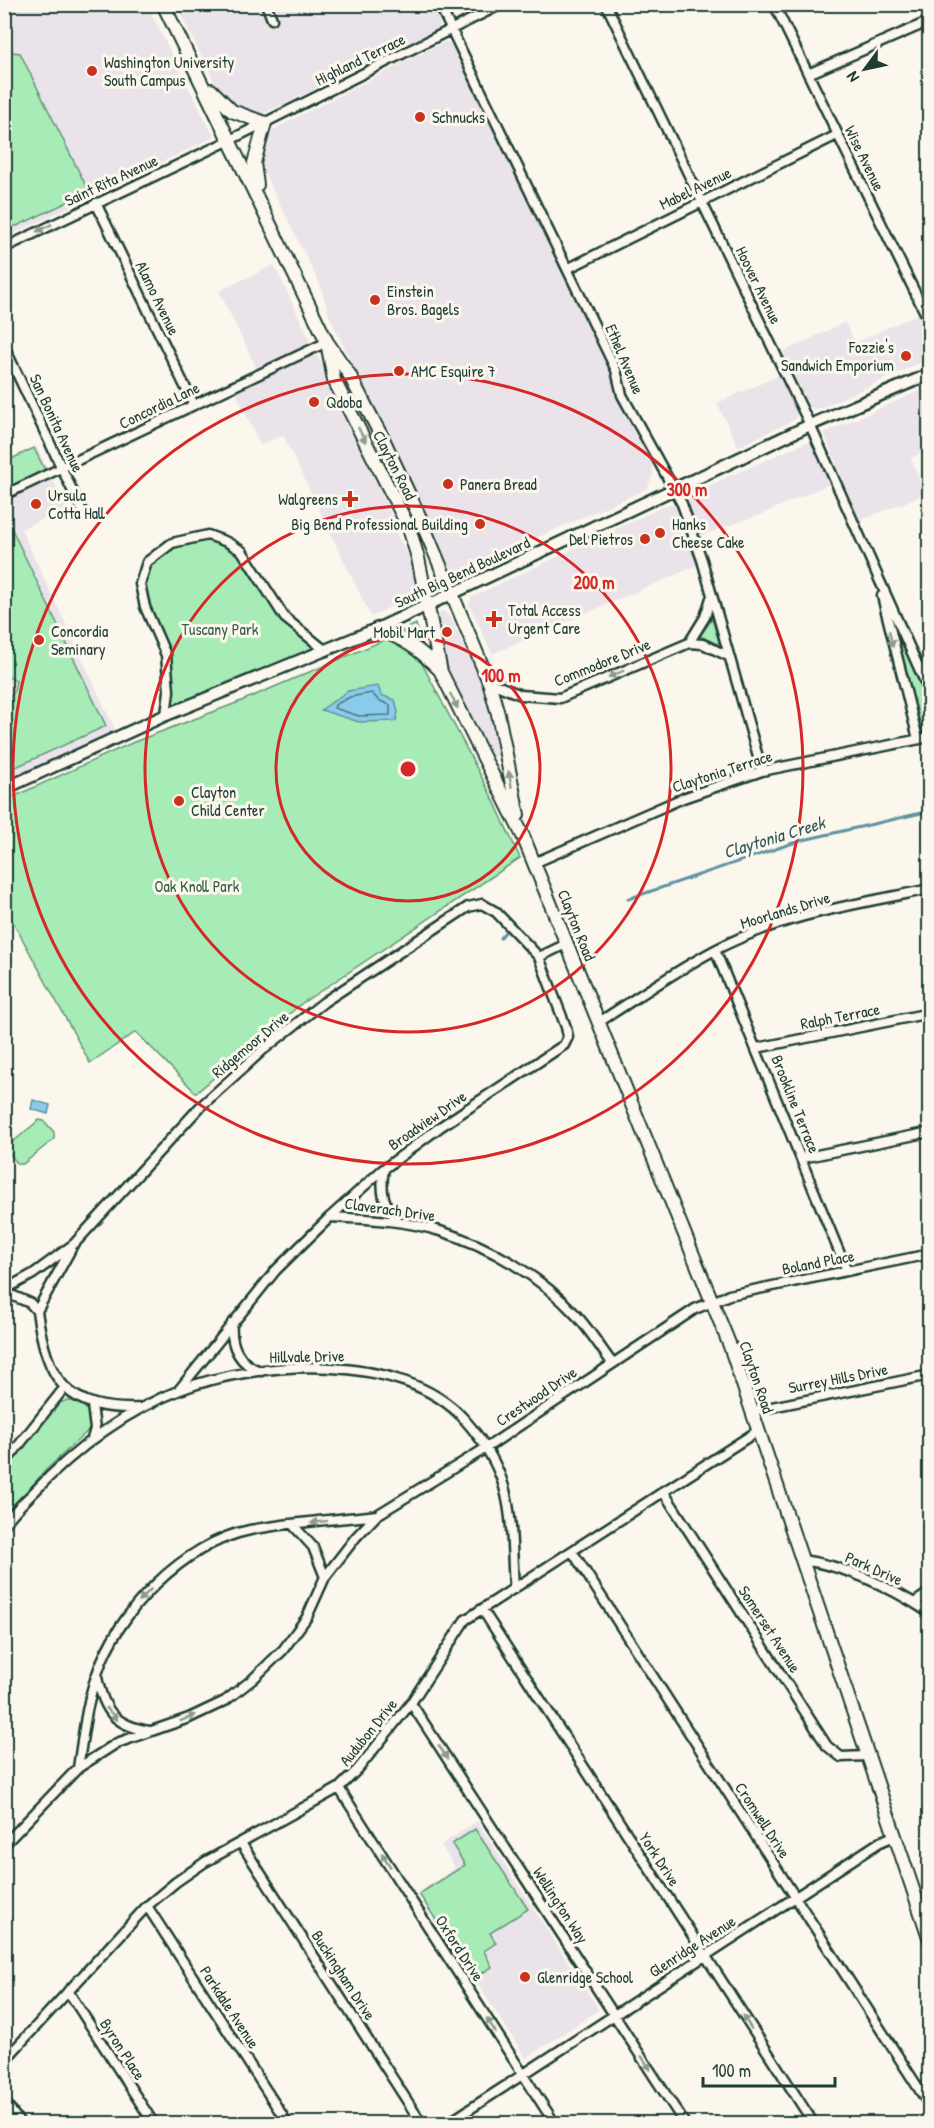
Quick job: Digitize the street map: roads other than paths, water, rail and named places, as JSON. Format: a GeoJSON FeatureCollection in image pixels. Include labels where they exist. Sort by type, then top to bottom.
{"type":"FeatureCollection","features":[{"type":"Feature","properties":{"kind":"main road","name":"Clayton Road"},"geometry":{"type":"LineString","coordinates":[[163,4],[327,342],[349,374],[421,520],[489,682],[498,714],[510,784],[523,836]]}},
{"type":"Feature","properties":{"kind":"main road"},"geometry":{"type":"LineString","coordinates":[[196,72],[226,107],[266,123],[254,164],[262,207]]}},
{"type":"Feature","properties":{"kind":"main road","name":"Clayton Road"},"geometry":{"type":"LineString","coordinates":[[327,342],[334,380],[409,528],[418,558],[441,672],[523,836],[713,1301],[759,1430],[930,1940]]}},
{"type":"Feature","properties":{"kind":"main road","name":"South Big Bend Boulevard"},"geometry":{"type":"LineString","coordinates":[[4,789],[166,715],[377,629],[810,425],[930,374]]}},
{"type":"Feature","properties":{"kind":"main road"},"geometry":{"type":"LineString","coordinates":[[377,629],[400,636],[423,653],[441,672]]}},
{"type":"Feature","properties":{"kind":"main road"},"geometry":{"type":"LineString","coordinates":[[4,2102],[19,2124]]}},
{"type":"Feature","properties":{"kind":"street"},"geometry":{"type":"LineString","coordinates":[[266,4],[272,19]]}},
{"type":"Feature","properties":{"kind":"street","name":"Ethel Avenue"},"geometry":{"type":"LineString","coordinates":[[439,4],[616,370],[622,395],[686,514],[762,771]]}},
{"type":"Feature","properties":{"kind":"street","name":"Highland Terrace"},"geometry":{"type":"LineString","coordinates":[[230,140],[502,4]]}},
{"type":"Feature","properties":{"kind":"street","name":"Hoover Avenue"},"geometry":{"type":"LineString","coordinates":[[606,4],[810,425],[930,693]]}},
{"type":"Feature","properties":{"kind":"street","name":"Wise Avenue"},"geometry":{"type":"LineString","coordinates":[[774,4],[930,323]]}},
{"type":"Feature","properties":{"kind":"street"},"geometry":{"type":"LineString","coordinates":[[808,74],[930,21]]}},
{"type":"Feature","properties":{"kind":"street","name":"Mabel Avenue"},"geometry":{"type":"LineString","coordinates":[[567,269],[837,135]]}},
{"type":"Feature","properties":{"kind":"street","name":"Saint Rita Avenue"},"geometry":{"type":"LineString","coordinates":[[4,248],[230,140]]}},
{"type":"Feature","properties":{"kind":"street","name":"Alamo Avenue"},"geometry":{"type":"LineString","coordinates":[[96,203],[194,405]]}},
{"type":"Feature","properties":{"kind":"street","name":"Concordia Lane"},"geometry":{"type":"LineString","coordinates":[[4,495],[327,342]]}},
{"type":"Feature","properties":{"kind":"street","name":"San Bonita Avenue"},"geometry":{"type":"LineString","coordinates":[[4,346],[83,513]]}},
{"type":"Feature","properties":{"kind":"street"},"geometry":{"type":"LineString","coordinates":[[166,715],[169,691],[166,655],[145,607],[140,584],[147,562],[172,543],[208,535],[242,551],[285,618],[326,651]]}},
{"type":"Feature","properties":{"kind":"street","name":"Hoover Avenue"},"geometry":{"type":"LineString","coordinates":[[878,581],[891,641],[918,739]]}},
{"type":"Feature","properties":{"kind":"street"},"geometry":{"type":"LineString","coordinates":[[712,596],[705,617],[689,643],[704,644],[728,656]]}},
{"type":"Feature","properties":{"kind":"street","name":"Commodore Drive"},"geometry":{"type":"LineString","coordinates":[[489,682],[520,695],[560,698],[689,643]]}},
{"type":"Feature","properties":{"kind":"street","name":"Claytonia Terrace"},"geometry":{"type":"LineString","coordinates":[[534,863],[684,798],[762,771],[930,737]]}},
{"type":"Feature","properties":{"kind":"street","name":"Moorlands Drive"},"geometry":{"type":"LineString","coordinates":[[599,1022],[715,950],[799,917],[930,889]]}},
{"type":"Feature","properties":{"kind":"street","name":"Ridgemoor Drive"},"geometry":{"type":"LineString","coordinates":[[4,1291],[33,1274],[74,1244],[200,1107],[263,1050],[324,1002],[468,907],[482,904],[496,912],[539,957]]}},
{"type":"Feature","properties":{"kind":"street"},"geometry":{"type":"LineString","coordinates":[[539,957],[566,944]]}},
{"type":"Feature","properties":{"kind":"street","name":"Brookline Terrace"},"geometry":{"type":"LineString","coordinates":[[715,950],[847,1271]]}},
{"type":"Feature","properties":{"kind":"street","name":"Broadview Drive"},"geometry":{"type":"LineString","coordinates":[[178,1391],[276,1270],[330,1217],[384,1169],[440,1127],[567,1041],[566,1027],[539,957]]}},
{"type":"Feature","properties":{"kind":"street","name":"Ralph Terrace"},"geometry":{"type":"LineString","coordinates":[[757,1048],[930,1013]]}},
{"type":"Feature","properties":{"kind":"street"},"geometry":{"type":"LineString","coordinates":[[802,1158],[930,1132]]}},
{"type":"Feature","properties":{"kind":"street"},"geometry":{"type":"LineString","coordinates":[[384,1169],[382,1195],[387,1209],[399,1222]]}},
{"type":"Feature","properties":{"kind":"street","name":"Claverach Drive"},"geometry":{"type":"LineString","coordinates":[[330,1217],[399,1222],[440,1231],[505,1259],[547,1288],[577,1315],[612,1363]]}},
{"type":"Feature","properties":{"kind":"street"},"geometry":{"type":"LineString","coordinates":[[37,1311],[74,1244]]}},
{"type":"Feature","properties":{"kind":"street","name":"Boland Place"},"geometry":{"type":"LineString","coordinates":[[713,1301],[729,1295],[930,1254]]}},
{"type":"Feature","properties":{"kind":"street"},"geometry":{"type":"LineString","coordinates":[[4,1291],[30,1303],[37,1311],[49,1367],[65,1387],[92,1405],[114,1409],[143,1408]]}},
{"type":"Feature","properties":{"kind":"street","name":"Crestwood Drive"},"geometry":{"type":"LineString","coordinates":[[4,1845],[78,1768],[117,1743],[198,1714],[225,1701],[253,1679],[283,1650],[307,1617],[325,1577],[356,1537],[377,1515],[486,1448],[696,1309],[713,1301]]}},
{"type":"Feature","properties":{"kind":"street"},"geometry":{"type":"LineString","coordinates":[[232,1323],[232,1341],[238,1355],[249,1366],[262,1372]]}},
{"type":"Feature","properties":{"kind":"street","name":"Hillvale Drive"},"geometry":{"type":"LineString","coordinates":[[4,1525],[43,1482],[81,1446],[143,1408],[178,1391],[262,1372],[333,1368],[392,1376],[412,1382],[448,1404],[463,1418],[486,1448],[496,1467],[510,1507],[514,1588]]}},
{"type":"Feature","properties":{"kind":"street","name":"Surrey Hills Drive"},"geometry":{"type":"LineString","coordinates":[[752,1411],[930,1375]]}},
{"type":"Feature","properties":{"kind":"street"},"geometry":{"type":"LineString","coordinates":[[4,1464],[65,1387]]}},
{"type":"Feature","properties":{"kind":"street"},"geometry":{"type":"LineString","coordinates":[[92,1405],[95,1429],[92,1439]]}},
{"type":"Feature","properties":{"kind":"street","name":"Audubon Drive"},"geometry":{"type":"LineString","coordinates":[[4,2061],[147,1906],[176,1882],[339,1788],[358,1769],[411,1702],[459,1627],[514,1588],[759,1430]]}},
{"type":"Feature","properties":{"kind":"street","name":"Somerset Avenue"},"geometry":{"type":"LineString","coordinates":[[663,1491],[827,1746],[841,1758],[867,1756]]}},
{"type":"Feature","properties":{"kind":"street","name":"Crestwood Drive"},"geometry":{"type":"LineString","coordinates":[[78,1768],[97,1674],[114,1636],[141,1598],[182,1562],[215,1542],[249,1530],[377,1515]]}},
{"type":"Feature","properties":{"kind":"street"},"geometry":{"type":"LineString","coordinates":[[293,1526],[313,1547],[325,1577]]}},
{"type":"Feature","properties":{"kind":"street","name":"Cromwell Drive"},"geometry":{"type":"LineString","coordinates":[[572,1551],[930,2106]]}},
{"type":"Feature","properties":{"kind":"street","name":"Park Drive"},"geometry":{"type":"LineString","coordinates":[[802,1560],[841,1568],[930,1613]]}},
{"type":"Feature","properties":{"kind":"street"},"geometry":{"type":"LineString","coordinates":[[914,1603],[930,1592]]}},
{"type":"Feature","properties":{"kind":"street","name":"York Drive"},"geometry":{"type":"LineString","coordinates":[[482,1610],[814,2124]]}},
{"type":"Feature","properties":{"kind":"street"},"geometry":{"type":"LineString","coordinates":[[97,1674],[105,1705],[116,1719],[129,1728],[151,1731]]}},
{"type":"Feature","properties":{"kind":"street","name":"Wellington Way"},"geometry":{"type":"LineString","coordinates":[[411,1702],[685,2124]]}},
{"type":"Feature","properties":{"kind":"street","name":"Oxford Drive"},"geometry":{"type":"LineString","coordinates":[[339,1788],[555,2124]]}},
{"type":"Feature","properties":{"kind":"street","name":"Glenridge Avenue"},"geometry":{"type":"LineString","coordinates":[[447,2124],[880,1842],[894,1836]]}},
{"type":"Feature","properties":{"kind":"street","name":"Buckingham Drive"},"geometry":{"type":"LineString","coordinates":[[241,1843],[422,2124]]}},
{"type":"Feature","properties":{"kind":"street","name":"Parkdale Avenue"},"geometry":{"type":"LineString","coordinates":[[147,1906],[288,2124]]}},
{"type":"Feature","properties":{"kind":"street","name":"Byron Place"},"geometry":{"type":"LineString","coordinates":[[68,1991],[154,2124]]}},
{"type":"Feature","properties":{"kind":"water"},"geometry":{"type":"Polygon","coordinates":[[[378,686],[381,695],[395,700],[398,712],[396,721],[359,722],[321,710],[348,691],[378,686]]]}},
{"type":"Feature","properties":{"kind":"water"},"geometry":{"type":"Polygon","coordinates":[[[33,1100],[50,1105],[48,1114],[31,1109],[33,1100]]]}},
{"type":"Feature","properties":{"kind":"waterway","name":"Claytonia Creek"},"geometry":{"type":"LineString","coordinates":[[628,899],[799,841],[930,811]]}},
{"type":"Feature","properties":{"kind":"waterway"},"geometry":{"type":"LineString","coordinates":[[500,938],[506,931]]}},
{"type":"Feature","properties":{"kind":"place","name":"Washington University South Campus"},"geometry":{"type":"Point","coordinates":[92,71]}},
{"type":"Feature","properties":{"kind":"place","name":"Schnucks"},"geometry":{"type":"Point","coordinates":[420,117]}},
{"type":"Feature","properties":{"kind":"place","name":"Einstein Bros. Bagels"},"geometry":{"type":"Point","coordinates":[375,300]}},
{"type":"Feature","properties":{"kind":"place","name":"Fozzie's Sandwich Emporium"},"geometry":{"type":"Point","coordinates":[906,356]}},
{"type":"Feature","properties":{"kind":"place","name":"AMC Esquire 7"},"geometry":{"type":"Point","coordinates":[399,371]}},
{"type":"Feature","properties":{"kind":"place","name":"Qdoba"},"geometry":{"type":"Point","coordinates":[314,402]}},
{"type":"Feature","properties":{"kind":"place","name":"Panera Bread"},"geometry":{"type":"Point","coordinates":[448,484]}},
{"type":"Feature","properties":{"kind":"place","name":"Walgreens"},"geometry":{"type":"Point","coordinates":[350,499]}},
{"type":"Feature","properties":{"kind":"place","name":"Ursula Cotta Hall"},"geometry":{"type":"Point","coordinates":[36,504]}},
{"type":"Feature","properties":{"kind":"place","name":"Big Bend Professional Building"},"geometry":{"type":"Point","coordinates":[480,524]}},
{"type":"Feature","properties":{"kind":"place","name":"Hanks Cheese Cake"},"geometry":{"type":"Point","coordinates":[660,533]}},
{"type":"Feature","properties":{"kind":"place","name":"Del Pietros"},"geometry":{"type":"Point","coordinates":[645,539]}},
{"type":"Feature","properties":{"kind":"place","name":"Total Access Urgent Care"},"geometry":{"type":"Point","coordinates":[494,619]}},
{"type":"Feature","properties":{"kind":"place","name":"Mobil Mart"},"geometry":{"type":"Point","coordinates":[447,632]}},
{"type":"Feature","properties":{"kind":"place","name":"Concordia Seminary"},"geometry":{"type":"Point","coordinates":[39,640]}},
{"type":"Feature","properties":{"kind":"place","name":"Clayton Child Center"},"geometry":{"type":"Point","coordinates":[179,801]}},
{"type":"Feature","properties":{"kind":"place","name":"Glenridge School"},"geometry":{"type":"Point","coordinates":[525,1977]}},
{"type":"Feature","properties":{"kind":"park label","name":"Tuscany Park"},"geometry":{"type":"Point","coordinates":[220,629]}},
{"type":"Feature","properties":{"kind":"park label","name":"Oak Knoll Park"},"geometry":{"type":"Point","coordinates":[197,886]}}]}
